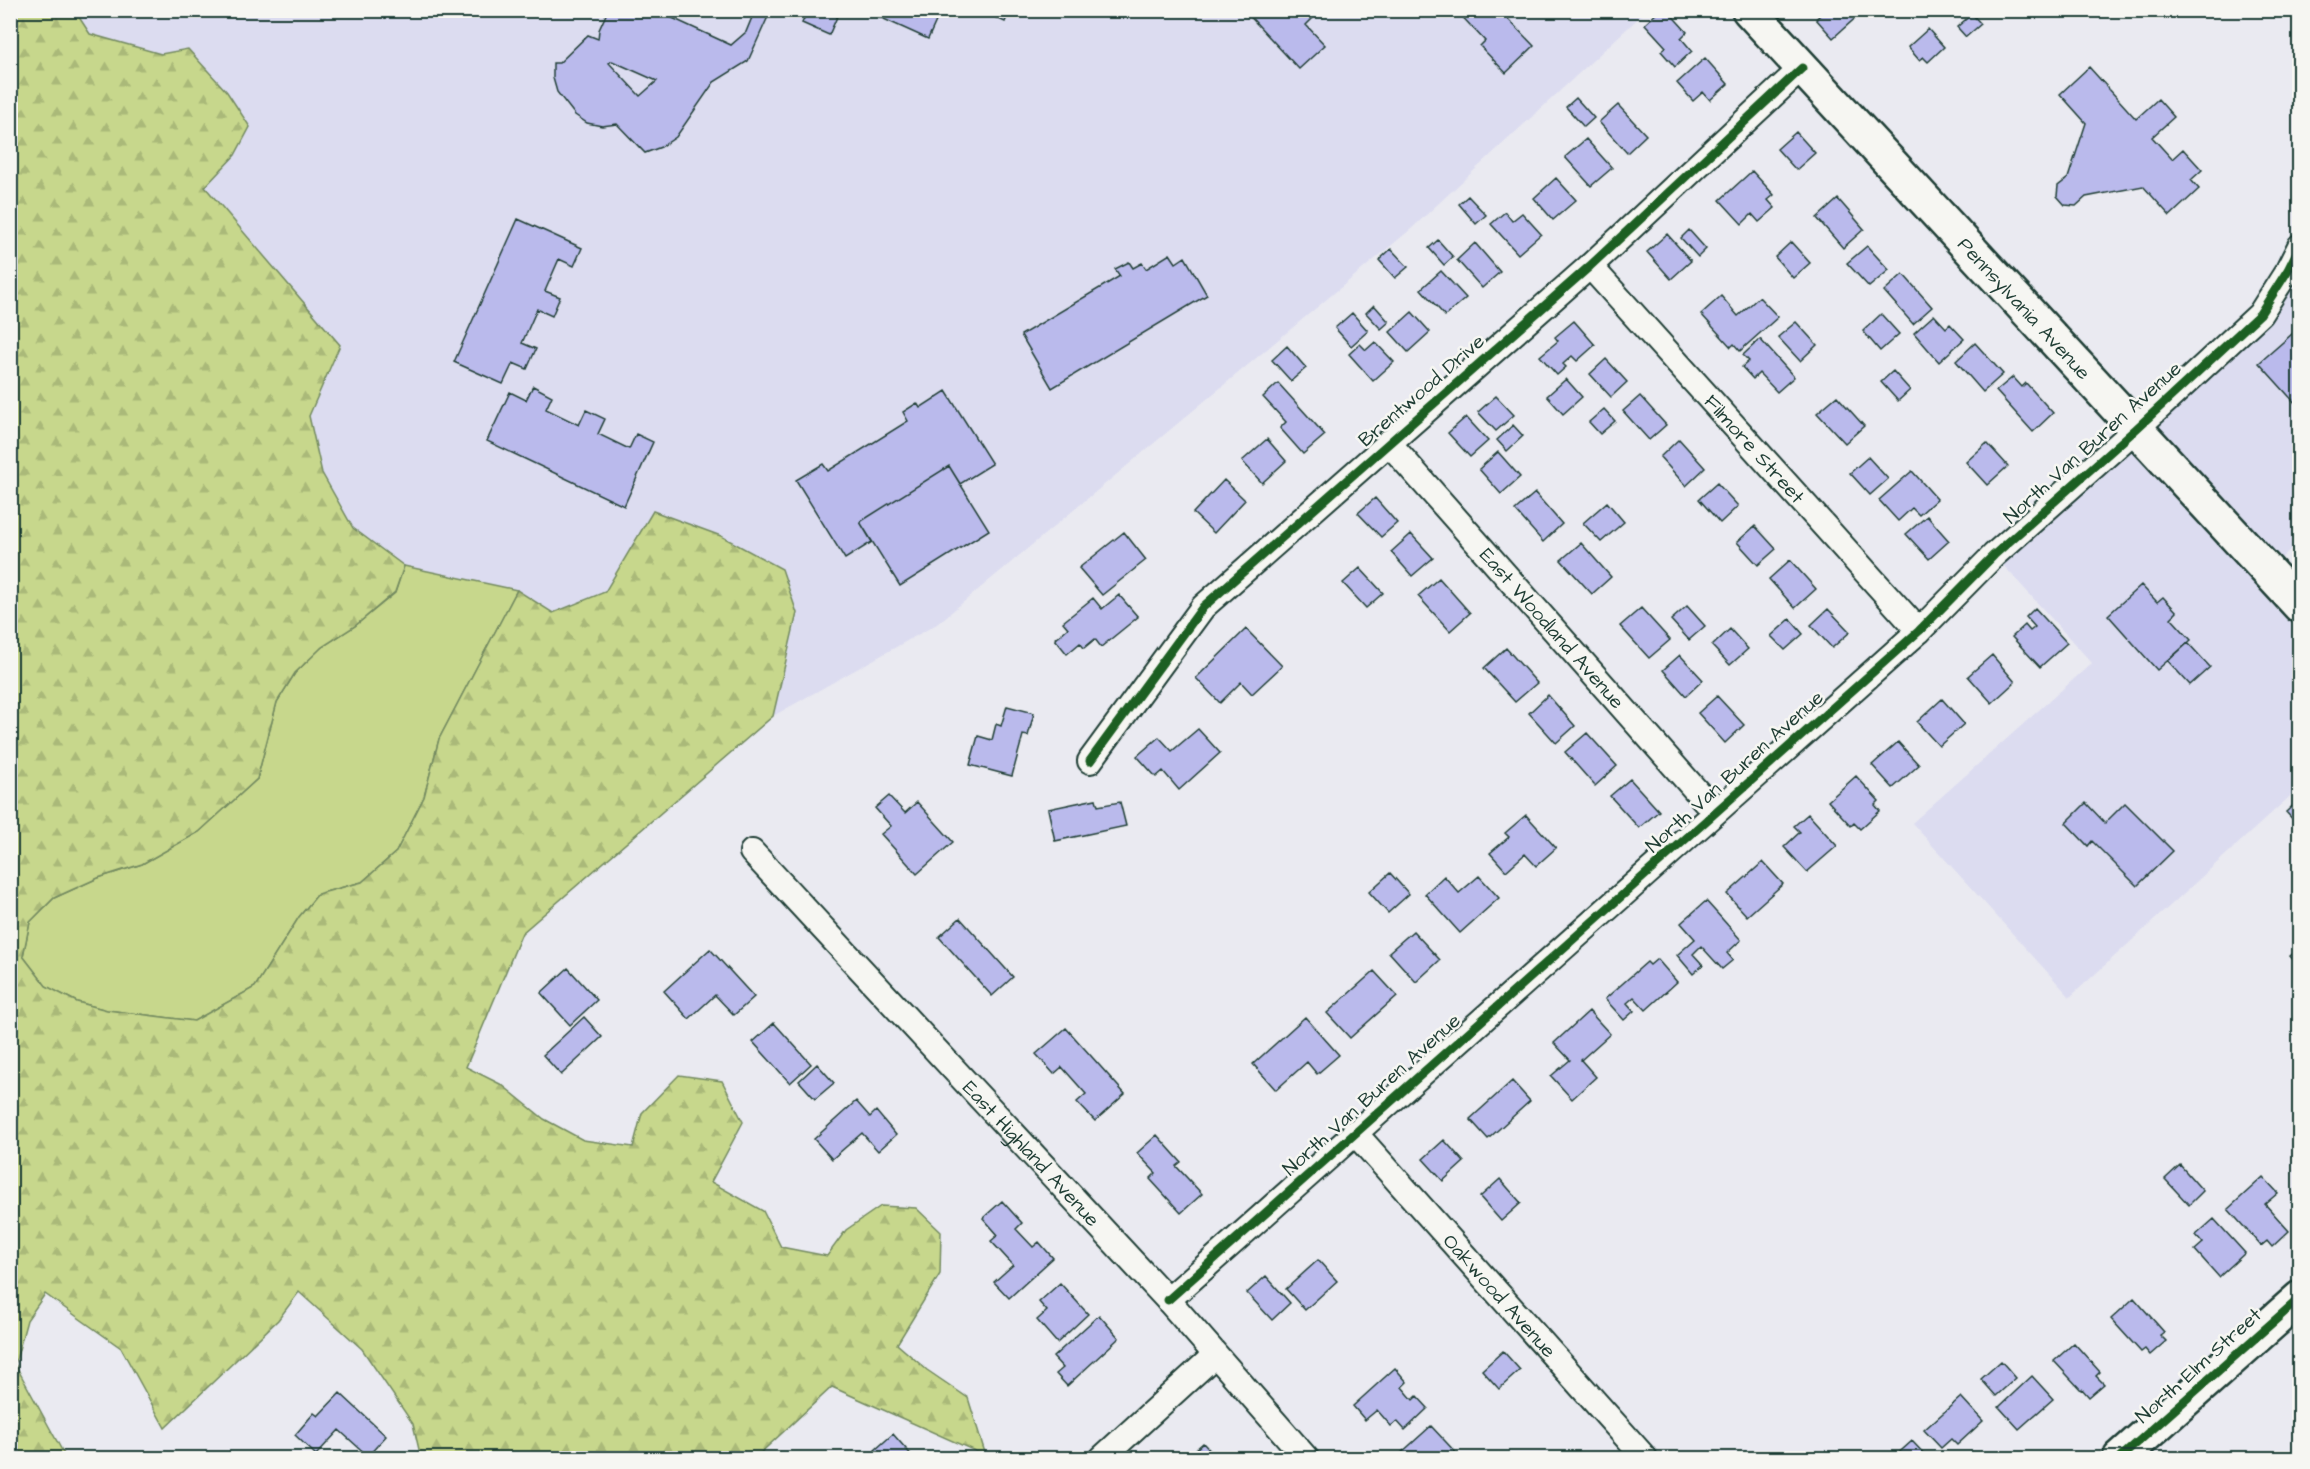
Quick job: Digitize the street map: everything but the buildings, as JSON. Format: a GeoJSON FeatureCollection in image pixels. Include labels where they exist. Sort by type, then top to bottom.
{"type":"FeatureCollection","features":[{"type":"Feature","properties":{"kind":"main road","name":"Pennsylvania Avenue"},"geometry":{"type":"LineString","coordinates":[[1756,13],[1802,68],[2300,606]]}},
{"type":"Feature","properties":{"kind":"main road","name":"North Elm Street"},"geometry":{"type":"LineString","coordinates":[[2120,1458],[2300,1298]]}},
{"type":"Feature","properties":{"kind":"street","name":"Brentwood Drive"},"geometry":{"type":"LineString","coordinates":[[1090,761],[1203,607],[1590,266],[1802,68]]}},
{"type":"Feature","properties":{"kind":"street","name":"North Van Buren Avenue"},"geometry":{"type":"LineString","coordinates":[[1168,1300],[1919,631],[1994,555],[2136,429],[2260,314],[2300,246]]}},
{"type":"Feature","properties":{"kind":"street","name":"Filmore Street"},"geometry":{"type":"LineString","coordinates":[[1590,266],[1919,631]]}},
{"type":"Feature","properties":{"kind":"street","name":"East Woodland Avenue"},"geometry":{"type":"LineString","coordinates":[[1388,442],[1715,812]]}},
{"type":"Feature","properties":{"kind":"street","name":"East Highland Avenue"},"geometry":{"type":"LineString","coordinates":[[752,852],[1168,1300],[1306,1458]]}},
{"type":"Feature","properties":{"kind":"street","name":"Oakwood Avenue"},"geometry":{"type":"LineString","coordinates":[[1354,1132],[1646,1458]]}},
{"type":"Feature","properties":{"kind":"street"},"geometry":{"type":"LineString","coordinates":[[1102,1458],[1215,1355]]}},
{"type":"Feature","properties":{"kind":"shaded area"},"geometry":{"type":"Polygon","coordinates":[[[75,11],[1646,11],[1411,229],[937,624],[773,716],[797,613],[782,569],[721,536],[653,511],[605,592],[553,613],[517,590],[404,566],[353,528],[322,473],[309,416],[340,345],[205,187],[235,155],[161,54],[89,34],[75,11]]]}},
{"type":"Feature","properties":{"kind":"shaded area"},"geometry":{"type":"Polygon","coordinates":[[[2288,270],[2299,276],[2299,541],[2267,572],[2299,606],[2299,788],[2070,997],[1912,823],[2092,663],[1994,555],[2136,429],[2288,270]]]}},
{"type":"Feature","properties":{"kind":"green space"},"geometry":{"type":"Polygon","coordinates":[[[10,11],[75,11],[90,34],[161,54],[188,49],[227,92],[250,127],[235,155],[205,187],[340,345],[309,416],[322,473],[353,528],[404,566],[395,592],[355,626],[322,647],[295,673],[277,702],[257,779],[199,832],[142,864],[98,878],[54,898],[30,922],[23,956],[46,986],[77,1002],[107,1010],[194,1021],[255,987],[299,917],[318,894],[362,882],[396,852],[424,797],[439,739],[517,590],[553,613],[605,592],[653,511],[721,536],[782,569],[797,613],[773,716],[522,933],[466,1067],[502,1085],[544,1119],[583,1140],[633,1147],[642,1113],[679,1075],[722,1081],[743,1122],[711,1182],[763,1211],[781,1247],[827,1256],[846,1230],[881,1206],[916,1208],[941,1232],[940,1274],[897,1344],[927,1370],[968,1398],[986,1456],[832,1387],[755,1458],[421,1458],[413,1424],[362,1349],[299,1292],[278,1320],[165,1428],[121,1348],[45,1294],[27,1320],[15,1364],[66,1458],[11,1458],[10,11]]]}},
{"type":"Feature","properties":{"kind":"green space"},"geometry":{"type":"Polygon","coordinates":[[[404,566],[517,590],[439,739],[424,797],[396,852],[362,882],[318,894],[299,917],[255,987],[194,1021],[107,1010],[77,1002],[46,986],[23,956],[30,922],[54,898],[98,878],[142,864],[199,832],[257,779],[277,702],[295,673],[322,647],[355,626],[395,593],[404,566]]]}},
{"type":"Feature","properties":{"kind":"cycle path"},"geometry":{"type":"LineString","coordinates":[[1090,761],[1203,607],[1590,266],[1802,68]]}},
{"type":"Feature","properties":{"kind":"cycle path"},"geometry":{"type":"LineString","coordinates":[[1168,1300],[1919,631],[1994,555],[2136,429],[2260,314],[2288,270],[2300,246]]}},
{"type":"Feature","properties":{"kind":"cycle path"},"geometry":{"type":"LineString","coordinates":[[2120,1458],[2300,1298]]}}]}
